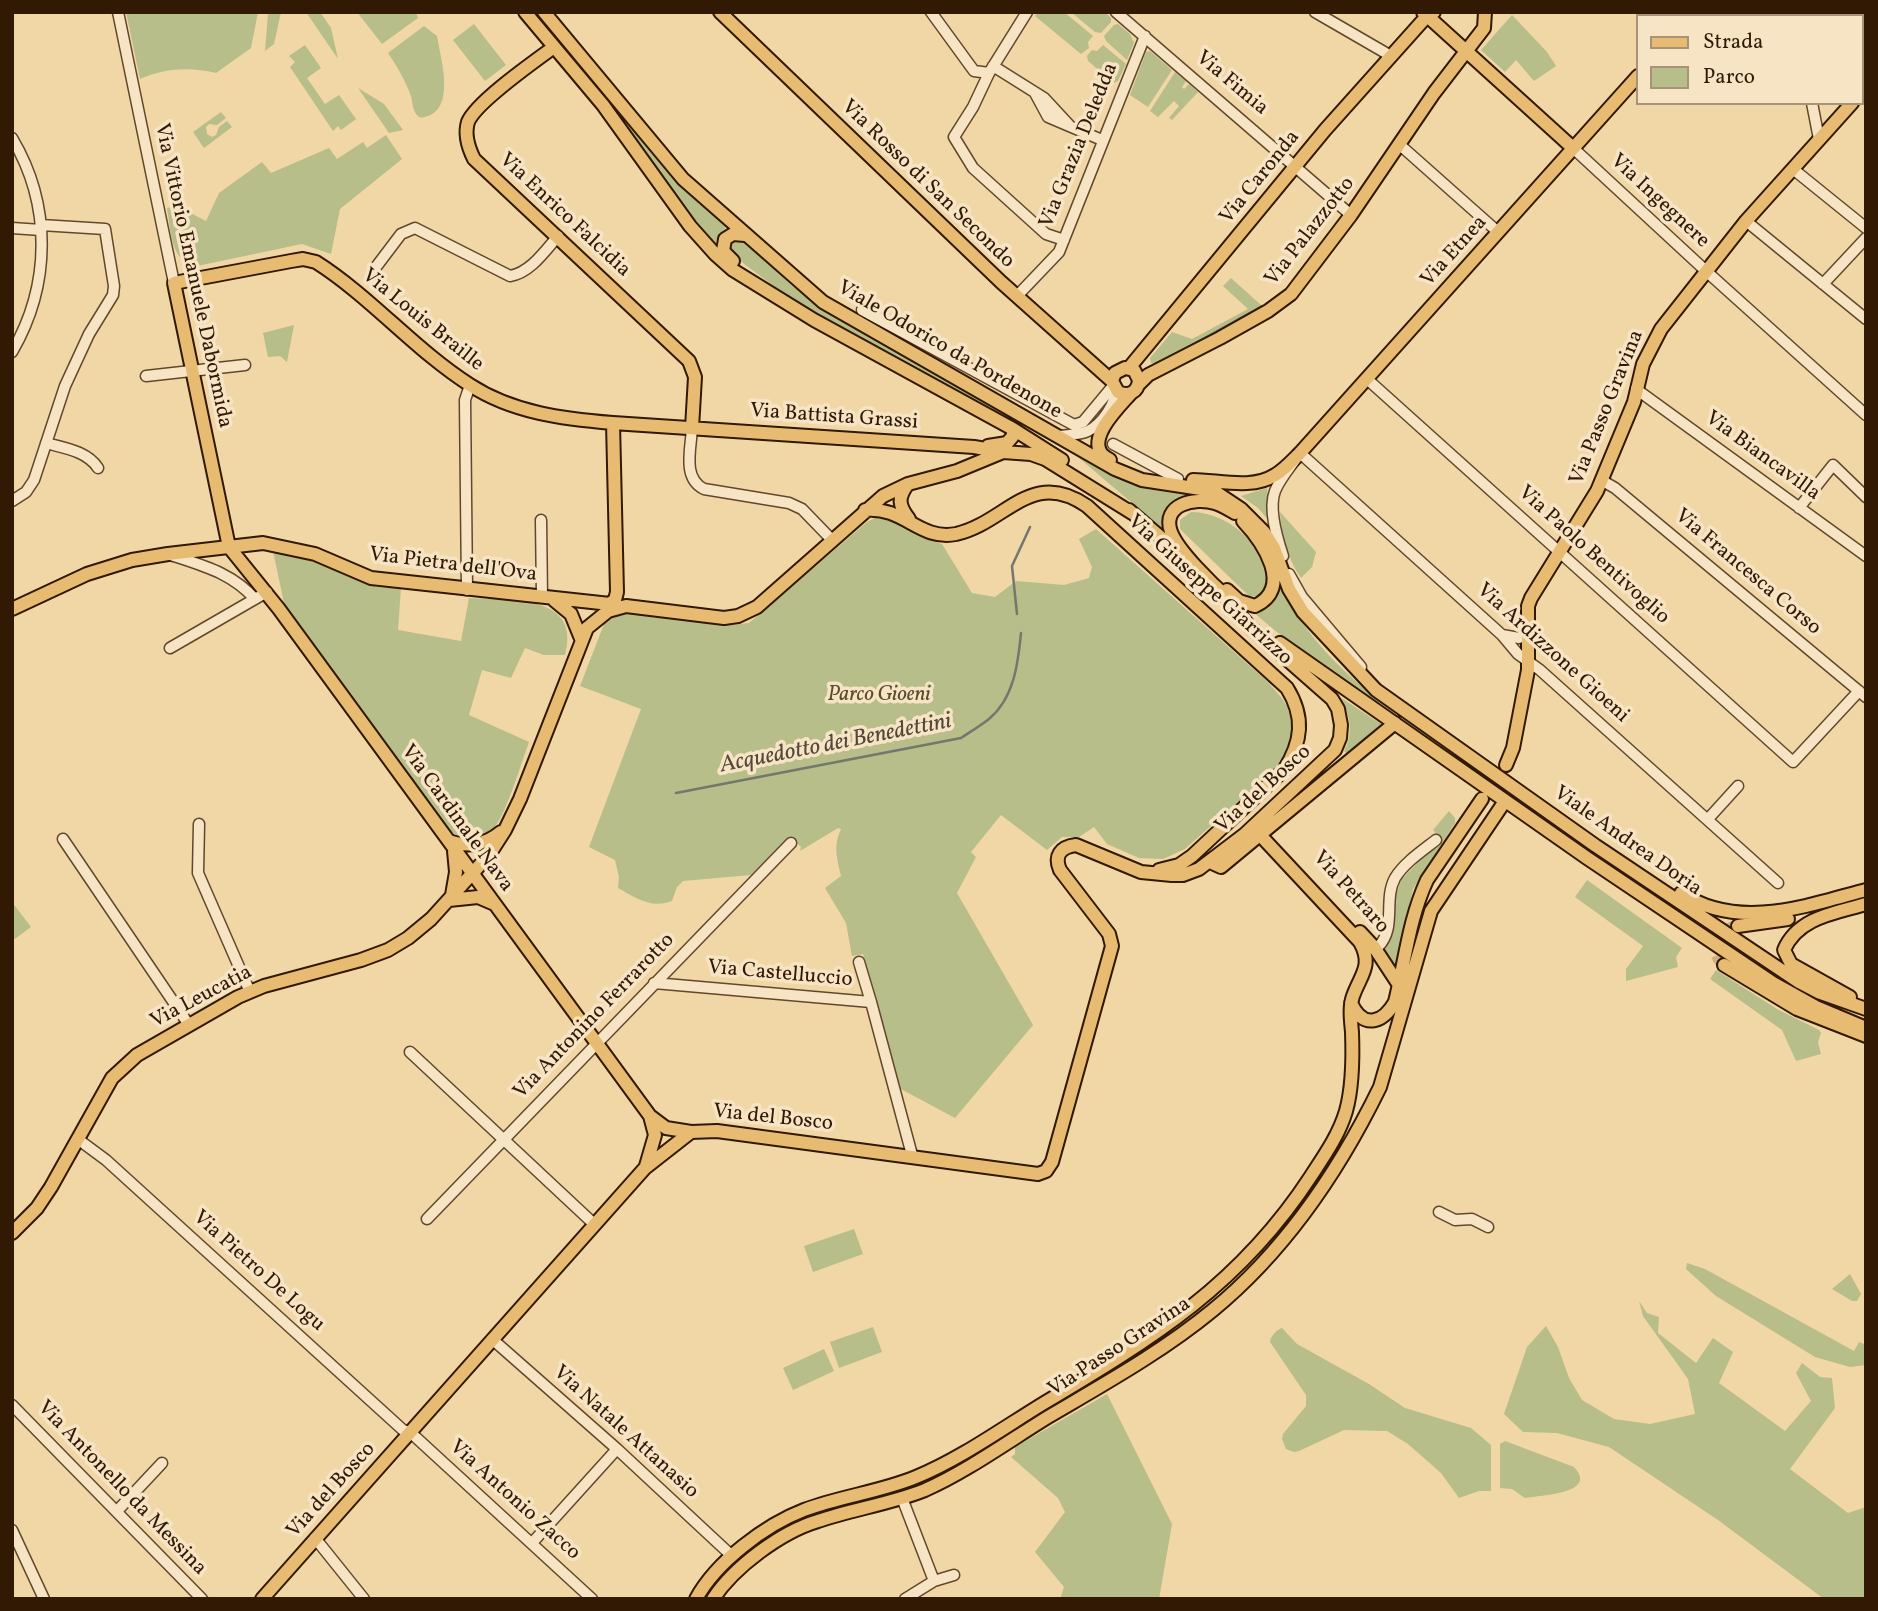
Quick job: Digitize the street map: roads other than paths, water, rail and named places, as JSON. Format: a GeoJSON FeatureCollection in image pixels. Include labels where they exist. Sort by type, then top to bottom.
{"type":"FeatureCollection","features":[{"type":"Feature","properties":{"kind":"main road","name":"Viale Odorico da Pordenone"},"geometry":{"type":"LineString","coordinates":[[525,12],[603,105],[702,241],[733,270],[778,299],[1013,429],[1081,472],[1131,511]]}},
{"type":"Feature","properties":{"kind":"main road","name":"Viale Odorico da Pordenone"},"geometry":{"type":"LineString","coordinates":[[544,12],[683,179],[823,302],[1130,475],[1159,478]]}},
{"type":"Feature","properties":{"kind":"main road"},"geometry":{"type":"LineString","coordinates":[[554,12],[606,86]]}},
{"type":"Feature","properties":{"kind":"main road","name":"Via Rosso di San Secondo"},"geometry":{"type":"LineString","coordinates":[[720,12],[1114,385]]}},
{"type":"Feature","properties":{"kind":"main road","name":"Via Caronda"},"geometry":{"type":"LineString","coordinates":[[1129,368],[1296,165],[1428,13]]}},
{"type":"Feature","properties":{"kind":"main road","name":"Via Ingegnere"},"geometry":{"type":"LineString","coordinates":[[1428,13],[1573,148]]}},
{"type":"Feature","properties":{"kind":"main road","name":"Via Palazzotto"},"geometry":{"type":"LineString","coordinates":[[1130,475],[1101,453],[1098,444],[1100,432],[1148,375],[1220,338],[1291,294],[1351,215],[1484,28],[1489,13]]}},
{"type":"Feature","properties":{"kind":"main road","name":"Via Enrico Falcidia"},"geometry":{"type":"LineString","coordinates":[[554,47],[485,102],[469,120],[466,135],[469,148],[474,159],[689,361],[695,377],[692,428]]}},
{"type":"Feature","properties":{"kind":"main road","name":"Via Etnea"},"geometry":{"type":"LineString","coordinates":[[1159,478],[1241,483],[1265,480],[1276,475],[1300,453],[1636,78]]}},
{"type":"Feature","properties":{"kind":"main road","name":"Via Passo Gravina"},"geometry":{"type":"LineString","coordinates":[[1506,765],[1513,748],[1529,661],[1528,606],[1601,480],[1623,430],[1643,364],[1661,329],[1746,221],[1850,105]]}},
{"type":"Feature","properties":{"kind":"main road"},"geometry":{"type":"LineString","coordinates":[[746,235],[740,233],[729,236],[725,239],[723,251],[778,299]]}},
{"type":"Feature","properties":{"kind":"main road","name":"Via Louis Braille"},"geometry":{"type":"LineString","coordinates":[[174,283],[303,259],[316,262],[470,385],[489,396],[536,413],[569,420],[692,428]]}},
{"type":"Feature","properties":{"kind":"main road","name":"Via Vittorio Emanuele Dabormida"},"geometry":{"type":"LineString","coordinates":[[174,283],[229,547]]}},
{"type":"Feature","properties":{"kind":"main road"},"geometry":{"type":"LineString","coordinates":[[1129,368],[1137,374],[1135,389],[1121,394],[1114,385],[1117,370],[1129,368]]}},
{"type":"Feature","properties":{"kind":"main road"},"geometry":{"type":"LineString","coordinates":[[613,423],[613,598]]}},
{"type":"Feature","properties":{"kind":"main road","name":"Via Battista Grassi"},"geometry":{"type":"LineString","coordinates":[[692,428],[974,447]]}},
{"type":"Feature","properties":{"kind":"main road"},"geometry":{"type":"LineString","coordinates":[[974,447],[1007,443],[1013,436],[1013,429]]}},
{"type":"Feature","properties":{"kind":"main road"},"geometry":{"type":"LineString","coordinates":[[974,447],[1031,454],[1045,459],[1131,511],[1201,571],[1246,604],[1255,606],[1272,593],[1274,575],[1263,548],[1222,495]]}},
{"type":"Feature","properties":{"kind":"main road"},"geometry":{"type":"LineString","coordinates":[[581,637],[601,615],[616,607],[724,618],[738,616],[757,607],[883,496],[908,484],[969,466],[1003,452]]}},
{"type":"Feature","properties":{"kind":"main road"},"geometry":{"type":"LineString","coordinates":[[1159,478],[1222,495],[1241,509],[1259,527],[1274,548],[1289,589],[1310,621],[1376,690]]}},
{"type":"Feature","properties":{"kind":"main road"},"geometry":{"type":"LineString","coordinates":[[908,484],[899,499],[900,506],[914,525]]}},
{"type":"Feature","properties":{"kind":"main road","name":"Via Giuseppe Giarrizzo"},"geometry":{"type":"LineString","coordinates":[[865,510],[887,510],[930,533],[948,535],[964,532],[1033,494],[1055,492],[1074,497],[1287,688],[1299,718],[1298,742],[1292,757],[1278,778],[1207,842]]}},
{"type":"Feature","properties":{"kind":"main road"},"geometry":{"type":"LineString","coordinates":[[1224,595],[1174,537],[1169,522],[1171,514],[1185,503],[1202,501],[1222,506],[1259,527]]}},
{"type":"Feature","properties":{"kind":"main road","name":"Via Pietra dell'Ova"},"geometry":{"type":"LineString","coordinates":[[12,609],[104,568],[167,554],[263,543],[283,545],[315,554],[371,578],[547,597],[613,598]]}},
{"type":"Feature","properties":{"kind":"main road","name":"Via Cardinale Nava"},"geometry":{"type":"LineString","coordinates":[[229,547],[261,596],[451,844],[650,1116]]}},
{"type":"Feature","properties":{"kind":"main road","name":"Viale Andrea Doria"},"geometry":{"type":"LineString","coordinates":[[1224,595],[1300,658],[1773,983],[1816,1007],[1866,1028]]}},
{"type":"Feature","properties":{"kind":"main road","name":"Via del Bosco"},"geometry":{"type":"LineString","coordinates":[[262,1599],[645,1168],[691,1132],[717,1131],[912,1155],[1038,1174],[1046,1171],[1052,1162],[1112,946],[1110,934],[1060,870],[1057,858],[1062,849],[1076,845],[1141,872],[1158,876],[1183,875],[1210,862],[1245,834],[1329,757],[1338,744],[1341,725],[1338,709],[1325,692],[1249,626],[1224,595]]}},
{"type":"Feature","properties":{"kind":"main road"},"geometry":{"type":"LineString","coordinates":[[547,597],[571,614],[581,637]]}},
{"type":"Feature","properties":{"kind":"main road"},"geometry":{"type":"LineString","coordinates":[[613,598],[626,606]]}},
{"type":"Feature","properties":{"kind":"main road"},"geometry":{"type":"LineString","coordinates":[[581,637],[590,617],[613,598]]}},
{"type":"Feature","properties":{"kind":"main road","name":"Via Leucatia"},"geometry":{"type":"LineString","coordinates":[[12,1233],[30,1217],[79,1140],[119,1069],[137,1055],[250,992],[291,977],[361,960],[388,950],[422,928],[473,874],[505,830],[556,706],[561,680],[581,637]]}},
{"type":"Feature","properties":{"kind":"main road","name":"Viale Andrea Doria"},"geometry":{"type":"LineString","coordinates":[[1376,690],[1598,847],[1799,982],[1818,992],[1866,1008]]}},
{"type":"Feature","properties":{"kind":"main road","name":"Via del Bosco"},"geometry":{"type":"LineString","coordinates":[[1210,862],[1222,867],[1395,723]]}},
{"type":"Feature","properties":{"kind":"main road"},"geometry":{"type":"LineString","coordinates":[[1369,949],[1366,966],[1351,1003],[1358,1014],[1378,1021],[1388,1013],[1395,1002],[1415,910],[1427,880],[1482,799]]}},
{"type":"Feature","properties":{"kind":"main road","name":"Via Passo Gravina"},"geometry":{"type":"LineString","coordinates":[[713,1599],[725,1582],[743,1566],[799,1528],[902,1498],[945,1480],[1142,1362],[1192,1326],[1245,1281],[1301,1219],[1349,1145],[1380,1087],[1431,911],[1505,801]]}},
{"type":"Feature","properties":{"kind":"main road"},"geometry":{"type":"LineString","coordinates":[[1245,834],[1263,832],[1265,816]]}},
{"type":"Feature","properties":{"kind":"main road"},"geometry":{"type":"LineString","coordinates":[[494,904],[478,897],[450,898],[456,873],[451,844],[472,845],[492,840],[505,830]]}},
{"type":"Feature","properties":{"kind":"main road","name":"Via Petraro"},"geometry":{"type":"LineString","coordinates":[[1263,832],[1399,985]]}},
{"type":"Feature","properties":{"kind":"main road"},"geometry":{"type":"LineString","coordinates":[[1207,842],[1210,862]]}},
{"type":"Feature","properties":{"kind":"main road","name":"Via del Bosco"},"geometry":{"type":"LineString","coordinates":[[1141,872],[1169,869],[1179,865],[1207,842]]}},
{"type":"Feature","properties":{"kind":"main road"},"geometry":{"type":"LineString","coordinates":[[1598,847],[1698,904],[1710,908],[1773,913],[1866,890]]}},
{"type":"Feature","properties":{"kind":"main road"},"geometry":{"type":"LineString","coordinates":[[1738,926],[1790,919],[1866,897]]}},
{"type":"Feature","properties":{"kind":"main road"},"geometry":{"type":"LineString","coordinates":[[1866,904],[1812,920],[1792,936],[1784,950],[1791,964],[1866,1008]]}},
{"type":"Feature","properties":{"kind":"main road"},"geometry":{"type":"LineString","coordinates":[[1724,965],[1797,1009],[1866,1037]]}},
{"type":"Feature","properties":{"kind":"main road"},"geometry":{"type":"LineString","coordinates":[[1394,1037],[1399,985]]}},
{"type":"Feature","properties":{"kind":"main road","name":"Via Passo Gravina"},"geometry":{"type":"LineString","coordinates":[[695,1599],[708,1579],[732,1556],[794,1514],[897,1484],[941,1465],[1132,1350],[1185,1313],[1220,1284],[1289,1210],[1342,1124],[1351,1090],[1351,1003]]}},
{"type":"Feature","properties":{"kind":"main road"},"geometry":{"type":"LineString","coordinates":[[650,1116],[666,1128],[691,1132]]}},
{"type":"Feature","properties":{"kind":"main road"},"geometry":{"type":"LineString","coordinates":[[645,1168],[655,1135],[650,1116]]}},
{"type":"Feature","properties":{"kind":"street","name":"Via Vittorio Emanuele Dabormida"},"geometry":{"type":"LineString","coordinates":[[118,12],[174,283]]}},
{"type":"Feature","properties":{"kind":"street"},"geometry":{"type":"LineString","coordinates":[[931,12],[974,71],[991,70],[1034,92],[1051,103],[1069,125],[1102,140]]}},
{"type":"Feature","properties":{"kind":"street"},"geometry":{"type":"LineString","coordinates":[[1027,12],[954,137],[982,176],[1046,234],[1064,240]]}},
{"type":"Feature","properties":{"kind":"street","name":"Via Fimia"},"geometry":{"type":"LineString","coordinates":[[1116,12],[1351,215]]}},
{"type":"Feature","properties":{"kind":"street"},"geometry":{"type":"LineString","coordinates":[[1315,12],[1391,56]]}},
{"type":"Feature","properties":{"kind":"street","name":"Via Grazia Deledda"},"geometry":{"type":"LineString","coordinates":[[1017,296],[1059,251],[1145,36]]}},
{"type":"Feature","properties":{"kind":"street"},"geometry":{"type":"LineString","coordinates":[[1812,105],[1819,139]]}},
{"type":"Feature","properties":{"kind":"street"},"geometry":{"type":"LineString","coordinates":[[12,138],[33,183],[43,257],[32,310],[12,352]]}},
{"type":"Feature","properties":{"kind":"street"},"geometry":{"type":"LineString","coordinates":[[1400,145],[1498,232]]}},
{"type":"Feature","properties":{"kind":"street","name":"Via Ingegnere"},"geometry":{"type":"LineString","coordinates":[[1573,148],[1866,415]]}},
{"type":"Feature","properties":{"kind":"street"},"geometry":{"type":"LineString","coordinates":[[1793,169],[1866,228]]}},
{"type":"Feature","properties":{"kind":"street"},"geometry":{"type":"LineString","coordinates":[[1746,221],[1866,319]]}},
{"type":"Feature","properties":{"kind":"street"},"geometry":{"type":"LineString","coordinates":[[12,228],[105,229],[114,286],[113,295],[89,334],[65,386],[30,486],[12,501]]}},
{"type":"Feature","properties":{"kind":"street"},"geometry":{"type":"LineString","coordinates":[[376,267],[401,234],[409,229],[422,230],[510,276],[526,270],[558,236]]}},
{"type":"Feature","properties":{"kind":"street"},"geometry":{"type":"LineString","coordinates":[[1823,284],[1866,238]]}},
{"type":"Feature","properties":{"kind":"street"},"geometry":{"type":"LineString","coordinates":[[862,310],[1074,425],[1083,422],[1114,385]]}},
{"type":"Feature","properties":{"kind":"street"},"geometry":{"type":"LineString","coordinates":[[146,376],[245,365]]}},
{"type":"Feature","properties":{"kind":"street","name":"Via Paolo Bentivoglio"},"geometry":{"type":"LineString","coordinates":[[1367,379],[1793,762],[1862,694]]}},
{"type":"Feature","properties":{"kind":"street"},"geometry":{"type":"LineString","coordinates":[[467,590],[465,400],[470,385]]}},
{"type":"Feature","properties":{"kind":"street"},"geometry":{"type":"LineString","coordinates":[[1059,436],[1086,432],[1094,427],[1115,401],[1114,385]]}},
{"type":"Feature","properties":{"kind":"street","name":"Via Biancavilla"},"geometry":{"type":"LineString","coordinates":[[1636,389],[1866,556]]}},
{"type":"Feature","properties":{"kind":"street"},"geometry":{"type":"LineString","coordinates":[[692,428],[690,477],[695,485],[704,489],[789,503],[802,509],[832,540]]}},
{"type":"Feature","properties":{"kind":"street"},"geometry":{"type":"LineString","coordinates":[[46,443],[83,454],[93,460],[98,468]]}},
{"type":"Feature","properties":{"kind":"street"},"geometry":{"type":"LineString","coordinates":[[1113,444],[1159,478]]}},
{"type":"Feature","properties":{"kind":"street"},"geometry":{"type":"LineString","coordinates":[[969,466],[969,454],[974,447]]}},
{"type":"Feature","properties":{"kind":"street"},"geometry":{"type":"LineString","coordinates":[[1300,453],[1277,487],[1273,498],[1279,545],[1298,591],[1350,652],[1376,690]]}},
{"type":"Feature","properties":{"kind":"street","name":"Via Ardizzone Gioeni"},"geometry":{"type":"LineString","coordinates":[[1300,453],[1502,635],[1507,643],[1778,883]]}},
{"type":"Feature","properties":{"kind":"street"},"geometry":{"type":"LineString","coordinates":[[1799,508],[1833,465],[1866,497]]}},
{"type":"Feature","properties":{"kind":"street","name":"Via Francesca Corso"},"geometry":{"type":"LineString","coordinates":[[1601,480],[1615,488],[1862,694]]}},
{"type":"Feature","properties":{"kind":"street"},"geometry":{"type":"LineString","coordinates":[[541,520],[547,597]]}},
{"type":"Feature","properties":{"kind":"street"},"geometry":{"type":"LineString","coordinates":[[167,554],[225,573],[261,596],[170,648]]}},
{"type":"Feature","properties":{"kind":"street"},"geometry":{"type":"LineString","coordinates":[[1502,635],[1519,638],[1528,631]]}},
{"type":"Feature","properties":{"kind":"street"},"geometry":{"type":"LineString","coordinates":[[1708,819],[1738,786]]}},
{"type":"Feature","properties":{"kind":"street"},"geometry":{"type":"LineString","coordinates":[[199,824],[198,873],[250,992]]}},
{"type":"Feature","properties":{"kind":"street"},"geometry":{"type":"LineString","coordinates":[[63,839],[188,1025]]}},
{"type":"Feature","properties":{"kind":"street"},"geometry":{"type":"LineString","coordinates":[[1369,949],[1378,947],[1385,939],[1389,901],[1396,877],[1436,840]]}},
{"type":"Feature","properties":{"kind":"street","name":"Via Antonino Ferrarotto"},"geometry":{"type":"LineString","coordinates":[[427,1219],[791,843]]}},
{"type":"Feature","properties":{"kind":"street"},"geometry":{"type":"LineString","coordinates":[[859,961],[871,1002]]}},
{"type":"Feature","properties":{"kind":"street","name":"Via Castelluccio"},"geometry":{"type":"LineString","coordinates":[[654,984],[871,1002],[912,1155]]}},
{"type":"Feature","properties":{"kind":"street"},"geometry":{"type":"LineString","coordinates":[[411,1052],[594,1224]]}},
{"type":"Feature","properties":{"kind":"street","name":"Via Pietro De Logu"},"geometry":{"type":"LineString","coordinates":[[79,1140],[106,1160],[403,1430],[410,1432]]}},
{"type":"Feature","properties":{"kind":"street"},"geometry":{"type":"LineString","coordinates":[[1439,1212],[1455,1220],[1472,1219],[1488,1227]]}},
{"type":"Feature","properties":{"kind":"street"},"geometry":{"type":"LineString","coordinates":[[12,1218],[30,1217]]}},
{"type":"Feature","properties":{"kind":"street","name":"Via Natale Attanasio"},"geometry":{"type":"LineString","coordinates":[[492,1339],[617,1449],[732,1556]]}},
{"type":"Feature","properties":{"kind":"street","name":"Via Antonello da Messina"},"geometry":{"type":"LineString","coordinates":[[12,1405],[118,1510],[202,1599]]}},
{"type":"Feature","properties":{"kind":"street","name":"Via Antonio Zacco"},"geometry":{"type":"LineString","coordinates":[[410,1432],[592,1599]]}},
{"type":"Feature","properties":{"kind":"street"},"geometry":{"type":"LineString","coordinates":[[532,1543],[617,1449]]}},
{"type":"Feature","properties":{"kind":"street"},"geometry":{"type":"LineString","coordinates":[[118,1510],[162,1463]]}},
{"type":"Feature","properties":{"kind":"street"},"geometry":{"type":"LineString","coordinates":[[902,1498],[934,1581]]}},
{"type":"Feature","properties":{"kind":"street"},"geometry":{"type":"LineString","coordinates":[[12,1530],[44,1599]]}},
{"type":"Feature","properties":{"kind":"street"},"geometry":{"type":"LineString","coordinates":[[315,1538],[364,1599]]}},
{"type":"Feature","properties":{"kind":"street"},"geometry":{"type":"LineString","coordinates":[[905,1599],[919,1594],[934,1581],[954,1575]]}},
{"type":"Feature","properties":{"kind":"waterway","name":"Acquedotto dei Benedettini"},"geometry":{"type":"LineString","coordinates":[[1187,348],[1262,306]]}},
{"type":"Feature","properties":{"kind":"waterway","name":"Acquedotto dei Benedettini"},"geometry":{"type":"LineString","coordinates":[[1017,614],[1012,566],[1030,527]]}},
{"type":"Feature","properties":{"kind":"waterway","name":"Acquedotto dei Benedettini"},"geometry":{"type":"LineString","coordinates":[[676,793],[961,738],[989,719],[1004,701],[1013,680],[1021,633]]}},
{"type":"Feature","properties":{"kind":"tunnel"},"geometry":{"type":"LineString","coordinates":[[1724,965],[1716,953],[1717,941],[1725,931],[1738,926]]}},
{"type":"Feature","properties":{"kind":"park label","name":"Parco Gioeni"},"geometry":{"type":"Point","coordinates":[879,696]}}]}
